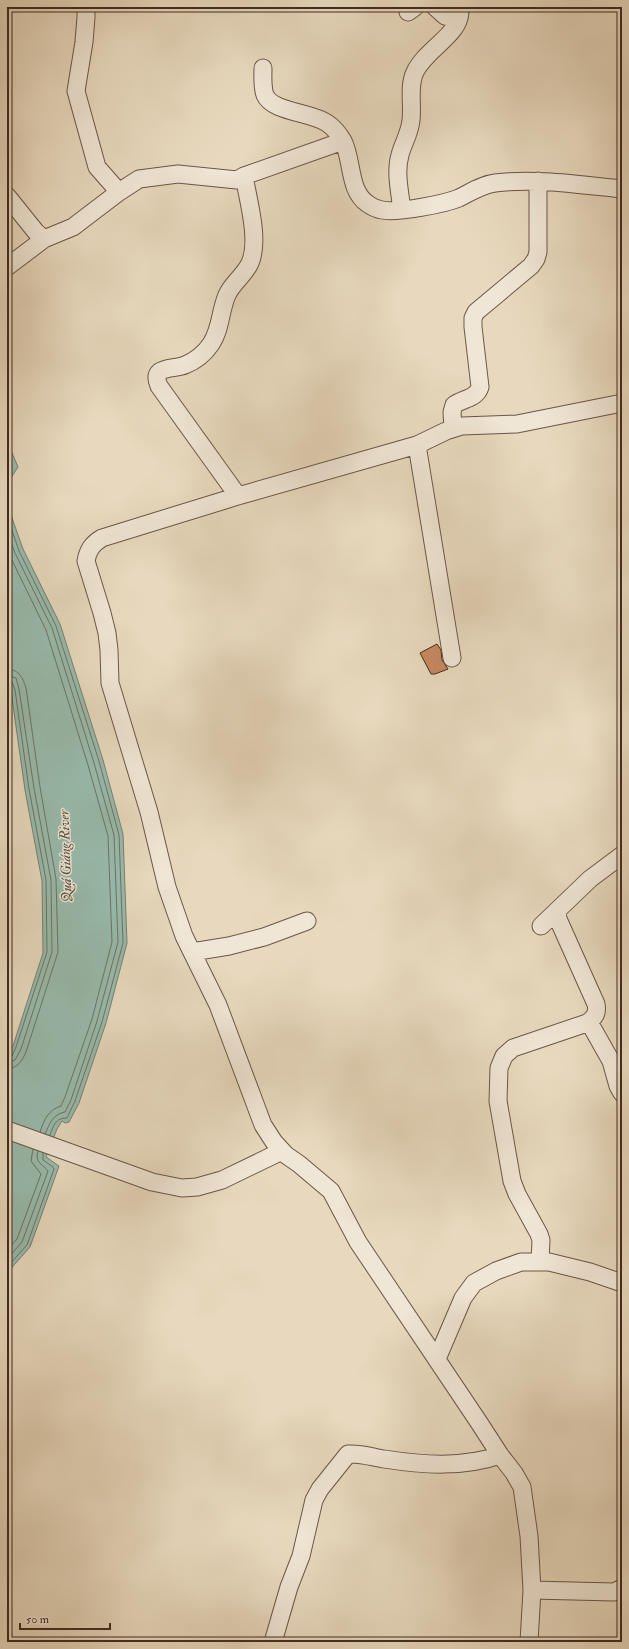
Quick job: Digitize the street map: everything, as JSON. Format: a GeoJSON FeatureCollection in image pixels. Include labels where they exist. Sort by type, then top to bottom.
{"type":"FeatureCollection","features":[{"type":"Feature","properties":{"kind":"street"},"geometry":{"type":"LineString","coordinates":[[86,7],[84,36],[76,91],[97,167],[119,192]]}},
{"type":"Feature","properties":{"kind":"street"},"geometry":{"type":"LineString","coordinates":[[435,7],[446,16],[461,8]]}},
{"type":"Feature","properties":{"kind":"street"},"geometry":{"type":"LineString","coordinates":[[402,210],[398,162],[410,129],[412,113],[411,83],[414,72],[423,60],[454,27],[460,18],[461,8]]}},
{"type":"Feature","properties":{"kind":"street"},"geometry":{"type":"LineString","coordinates":[[262,68],[263,88],[269,102],[280,107],[314,116],[333,127],[343,141],[356,189],[360,197],[366,204],[374,208],[383,210],[402,210],[448,201],[484,185],[495,183],[538,181],[622,189]]}},
{"type":"Feature","properties":{"kind":"street"},"geometry":{"type":"LineString","coordinates":[[7,268],[44,239],[73,227],[119,192],[139,179],[178,174],[237,180],[244,176],[343,141]]}},
{"type":"Feature","properties":{"kind":"street"},"geometry":{"type":"LineString","coordinates":[[238,496],[159,386],[157,380],[158,373],[162,370],[183,366],[193,361],[210,345],[218,330],[230,289],[245,273],[250,263],[254,238],[244,176]]}},
{"type":"Feature","properties":{"kind":"street"},"geometry":{"type":"LineString","coordinates":[[453,428],[452,412],[454,405],[474,396],[478,393],[480,387],[473,318],[476,312],[531,266],[536,259],[538,252],[538,181]]}},
{"type":"Feature","properties":{"kind":"street"},"geometry":{"type":"LineString","coordinates":[[7,196],[36,232],[44,239]]}},
{"type":"Feature","properties":{"kind":"street"},"geometry":{"type":"LineString","coordinates":[[529,1642],[532,1590],[529,1536],[522,1487],[358,1242],[331,1191],[282,1151],[263,1125],[218,1005],[184,936],[167,887],[149,812],[110,683],[110,650],[107,633],[86,561],[87,553],[92,544],[102,538],[238,496],[417,445],[453,428],[471,424],[517,424],[622,403]]}},
{"type":"Feature","properties":{"kind":"street"},"geometry":{"type":"LineString","coordinates":[[417,445],[452,658]]}},
{"type":"Feature","properties":{"kind":"street"},"geometry":{"type":"LineString","coordinates":[[542,926],[590,879],[622,855]]}},
{"type":"Feature","properties":{"kind":"street"},"geometry":{"type":"LineString","coordinates":[[540,1262],[541,1240],[539,1234],[517,1194],[509,1169],[498,1101],[499,1068],[504,1056],[513,1048],[589,1022],[596,1015],[598,1010],[558,919],[557,911]]}},
{"type":"Feature","properties":{"kind":"street"},"geometry":{"type":"LineString","coordinates":[[192,952],[243,943],[307,921]]}},
{"type":"Feature","properties":{"kind":"street"},"geometry":{"type":"LineString","coordinates":[[589,1022],[611,1061],[618,1086],[622,1093]]}},
{"type":"Feature","properties":{"kind":"street"},"geometry":{"type":"LineString","coordinates":[[7,1130],[152,1182],[182,1188],[197,1187],[222,1180],[282,1151]]}},
{"type":"Feature","properties":{"kind":"street"},"geometry":{"type":"LineString","coordinates":[[437,1359],[463,1298],[474,1283],[496,1271],[522,1262],[549,1262],[590,1272],[622,1283]]}},
{"type":"Feature","properties":{"kind":"street"},"geometry":{"type":"LineString","coordinates":[[273,1642],[289,1587],[301,1556],[314,1500],[320,1489],[348,1454],[420,1464],[457,1465],[486,1460],[500,1455]]}},
{"type":"Feature","properties":{"kind":"street"},"geometry":{"type":"LineString","coordinates":[[532,1590],[614,1592],[622,1588]]}},
{"type":"Feature","properties":{"kind":"water"},"geometry":{"type":"Polygon","coordinates":[[[7,441],[18,467],[7,484],[7,441]]]}},
{"type":"Feature","properties":{"kind":"water","name":"Quá Giáng River"},"geometry":{"type":"Polygon","coordinates":[[[7,504],[23,549],[60,624],[103,760],[123,834],[127,943],[106,1023],[79,1103],[69,1122],[65,1123],[62,1121],[57,1129],[46,1157],[59,1166],[30,1247],[7,1273],[7,1057],[13,1046],[43,953],[42,881],[25,790],[11,691],[7,677],[7,504]]]}},
{"type":"Feature","properties":{"kind":"building"},"geometry":{"type":"Polygon","coordinates":[[[437,644],[441,650],[442,660],[448,669],[431,674],[420,653],[437,644]]]}}]}
